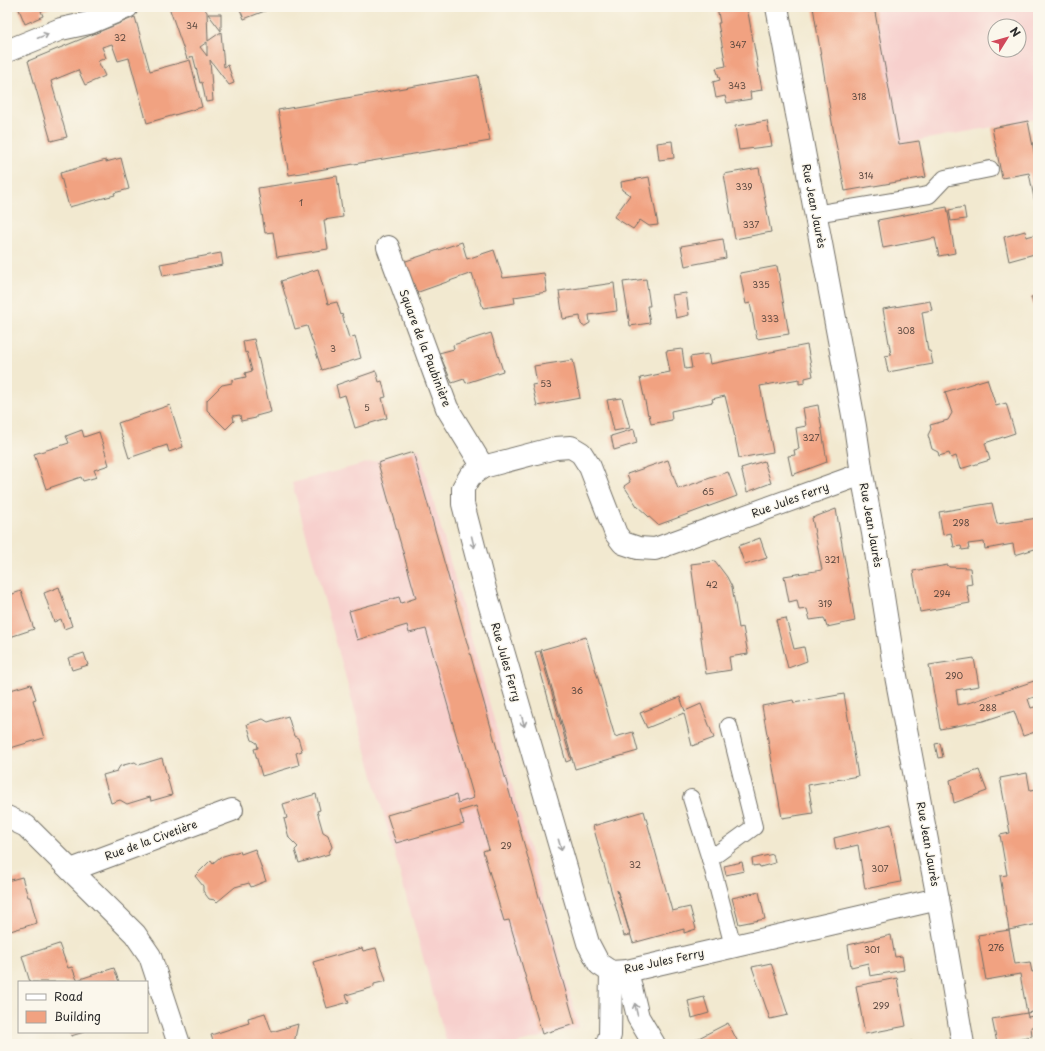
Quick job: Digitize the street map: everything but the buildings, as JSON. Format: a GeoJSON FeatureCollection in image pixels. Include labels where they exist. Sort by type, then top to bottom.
{"type":"FeatureCollection","features":[{"type":"Feature","properties":{"kind":"street"},"geometry":{"type":"LineString","coordinates":[[7,51],[61,29],[89,23],[127,7]]}},
{"type":"Feature","properties":{"kind":"street","name":"Rue Jean Jaurès"},"geometry":{"type":"LineString","coordinates":[[777,7],[853,418],[892,652],[938,899],[962,1044]]}},
{"type":"Feature","properties":{"kind":"street","name":"Square de la Paubinière"},"geometry":{"type":"LineString","coordinates":[[388,247],[447,408],[483,467]]}},
{"type":"Feature","properties":{"kind":"street","name":"Rue Jules Ferry"},"geometry":{"type":"LineString","coordinates":[[862,474],[655,549],[638,548],[623,543],[616,534],[590,467],[581,453],[571,447],[555,448],[483,467],[470,476],[463,488],[463,504],[489,604],[588,942],[599,964],[619,971],[938,899]]}},
{"type":"Feature","properties":{"kind":"street","name":"Rue de la Civetière"},"geometry":{"type":"LineString","coordinates":[[71,870],[232,810]]}},
{"type":"Feature","properties":{"kind":"street"},"geometry":{"type":"LineString","coordinates":[[7,817],[26,826],[136,934],[150,956],[179,1044]]}},
{"type":"Feature","properties":{"kind":"street"},"geometry":{"type":"LineString","coordinates":[[607,1044],[610,1035],[619,971]]}},
{"type":"Feature","properties":{"kind":"street"},"geometry":{"type":"LineString","coordinates":[[619,971],[638,1017],[654,1044]]}},
{"type":"Feature","properties":{"kind":"lane"},"geometry":{"type":"LineString","coordinates":[[815,214],[929,195],[945,178],[990,168]]}},
{"type":"Feature","properties":{"kind":"lane"},"geometry":{"type":"LineString","coordinates":[[710,859],[754,828],[729,726]]}},
{"type":"Feature","properties":{"kind":"lane"},"geometry":{"type":"LineString","coordinates":[[692,798],[733,946]]}},
{"type":"Feature","properties":{"kind":"shaded area"},"geometry":{"type":"Polygon","coordinates":[[[874,7],[1038,7],[1038,119],[899,144],[874,7]]]}},
{"type":"Feature","properties":{"kind":"shaded area"},"geometry":{"type":"Polygon","coordinates":[[[419,449],[579,1027],[516,1044],[447,1044],[292,483],[419,449]]]}}]}
